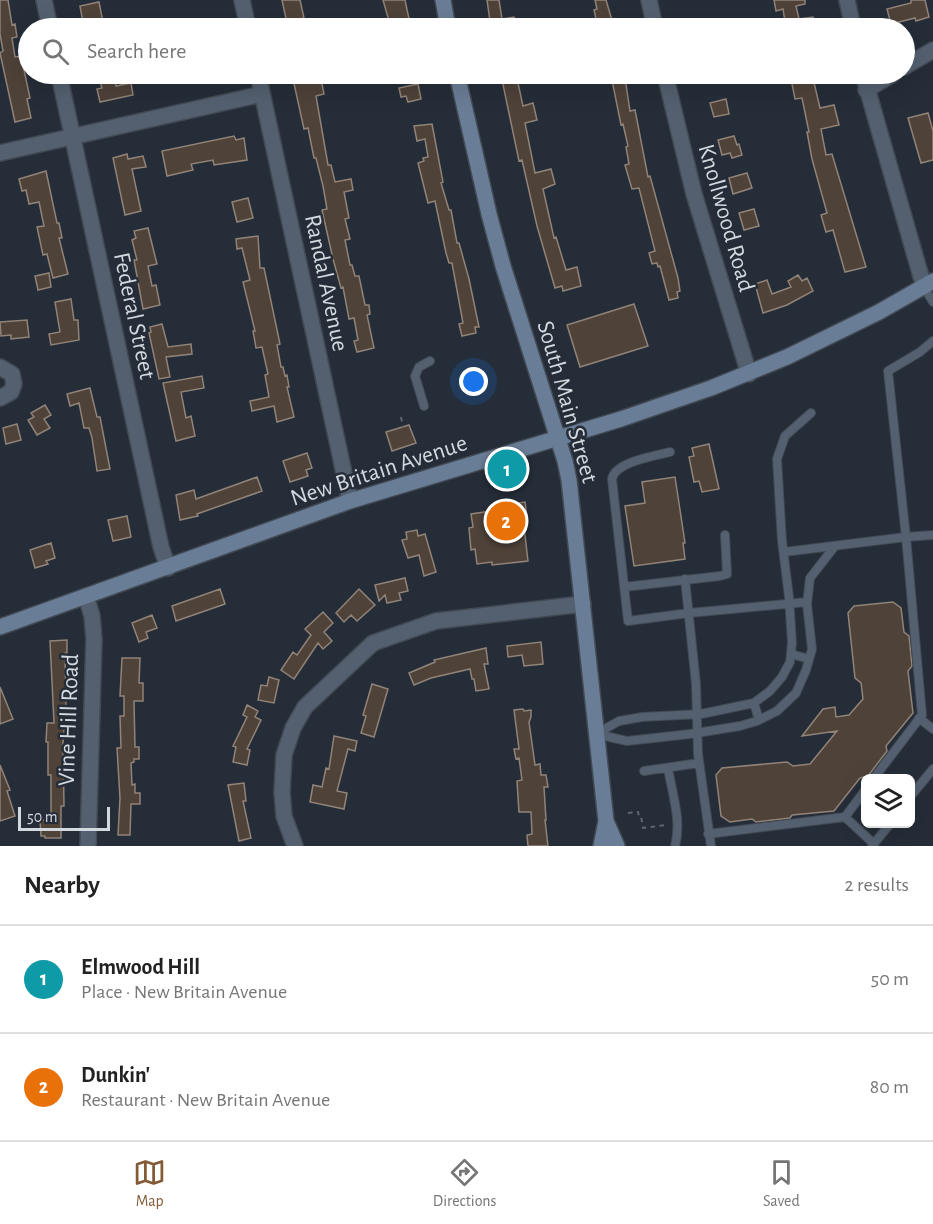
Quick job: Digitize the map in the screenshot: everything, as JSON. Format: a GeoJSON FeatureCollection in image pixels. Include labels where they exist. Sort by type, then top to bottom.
{"type":"FeatureCollection","features":[{"type":"Feature","properties":{"kind":"main road"},"geometry":{"type":"LineString","coordinates":[[443,0],[446,18]]}},
{"type":"Feature","properties":{"kind":"main road","name":"South Main Street"},"geometry":{"type":"LineString","coordinates":[[459,84],[503,266],[559,438],[569,480],[606,821],[617,846]]}},
{"type":"Feature","properties":{"kind":"main road","name":"New Britain Avenue"},"geometry":{"type":"LineString","coordinates":[[0,627],[350,501],[641,412],[749,374],[868,317],[928,284]]}},
{"type":"Feature","properties":{"kind":"main road","name":"South Main Street"},"geometry":{"type":"LineString","coordinates":[[601,846],[606,821]]}},
{"type":"Feature","properties":{"kind":"street"},"geometry":{"type":"LineString","coordinates":[[44,0],[48,18]]}},
{"type":"Feature","properties":{"kind":"street"},"geometry":{"type":"LineString","coordinates":[[242,0],[246,18]]}},
{"type":"Feature","properties":{"kind":"street"},"geometry":{"type":"LineString","coordinates":[[649,0],[653,18]]}},
{"type":"Feature","properties":{"kind":"street"},"geometry":{"type":"LineString","coordinates":[[847,0],[851,18]]}},
{"type":"Feature","properties":{"kind":"street"},"geometry":{"type":"LineString","coordinates":[[915,61],[933,50]]}},
{"type":"Feature","properties":{"kind":"street","name":"Federal Street"},"geometry":{"type":"LineString","coordinates":[[61,84],[160,547],[168,568]]}},
{"type":"Feature","properties":{"kind":"street","name":"Randal Avenue"},"geometry":{"type":"LineString","coordinates":[[260,84],[350,501]]}},
{"type":"Feature","properties":{"kind":"street","name":"Knollwood Road"},"geometry":{"type":"LineString","coordinates":[[667,84],[694,194],[749,374]]}},
{"type":"Feature","properties":{"kind":"street"},"geometry":{"type":"LineString","coordinates":[[865,84],[928,284]]}},
{"type":"Feature","properties":{"kind":"street"},"geometry":{"type":"LineString","coordinates":[[866,90],[876,84]]}},
{"type":"Feature","properties":{"kind":"street"},"geometry":{"type":"LineString","coordinates":[[0,153],[262,94]]}},
{"type":"Feature","properties":{"kind":"street"},"geometry":{"type":"LineString","coordinates":[[0,367],[12,374],[14,384],[11,392],[0,398]]}},
{"type":"Feature","properties":{"kind":"street","name":"Vine Hill Road"},"geometry":{"type":"LineString","coordinates":[[86,596],[92,616],[94,639],[88,846]]}},
{"type":"Feature","properties":{"kind":"street"},"geometry":{"type":"LineString","coordinates":[[295,846],[284,816],[282,792],[284,755],[293,728],[305,707],[318,693],[373,643],[436,621],[583,604]]}},
{"type":"Feature","properties":{"kind":"lane"},"geometry":{"type":"LineString","coordinates":[[928,284],[933,302]]}},
{"type":"Feature","properties":{"kind":"lane"},"geometry":{"type":"LineString","coordinates":[[877,774],[922,715],[888,371],[920,352],[933,341]]}},
{"type":"Feature","properties":{"kind":"lane"},"geometry":{"type":"LineString","coordinates":[[423,406],[415,376],[419,367],[430,361]]}},
{"type":"Feature","properties":{"kind":"lane"},"geometry":{"type":"LineString","coordinates":[[596,734],[619,721],[642,717],[697,714],[754,703],[770,692],[782,677],[790,662],[792,643],[780,519],[777,459],[785,436],[811,413]]}},
{"type":"Feature","properties":{"kind":"lane"},"geometry":{"type":"LineString","coordinates":[[670,452],[625,465],[613,474],[628,621],[689,612],[807,602]]}},
{"type":"Feature","properties":{"kind":"lane"},"geometry":{"type":"LineString","coordinates":[[624,587],[727,574],[725,535]]}},
{"type":"Feature","properties":{"kind":"lane"},"geometry":{"type":"LineString","coordinates":[[784,552],[906,537],[933,536]]}},
{"type":"Feature","properties":{"kind":"lane"},"geometry":{"type":"LineString","coordinates":[[596,734],[627,741],[697,733],[740,726],[777,711],[796,693],[812,649],[807,602],[810,578],[835,546]]}},
{"type":"Feature","properties":{"kind":"lane"},"geometry":{"type":"LineString","coordinates":[[685,579],[696,684],[699,763],[711,846]]}},
{"type":"Feature","properties":{"kind":"lane"},"geometry":{"type":"LineString","coordinates":[[791,654],[809,659]]}},
{"type":"Feature","properties":{"kind":"lane"},"geometry":{"type":"LineString","coordinates":[[754,703],[759,720]]}},
{"type":"Feature","properties":{"kind":"lane"},"geometry":{"type":"LineString","coordinates":[[920,718],[933,729]]}},
{"type":"Feature","properties":{"kind":"lane"},"geometry":{"type":"LineString","coordinates":[[644,771],[699,763]]}},
{"type":"Feature","properties":{"kind":"lane"},"geometry":{"type":"LineString","coordinates":[[668,768],[677,819],[678,834],[675,846]]}},
{"type":"Feature","properties":{"kind":"lane"},"geometry":{"type":"LineString","coordinates":[[915,791],[933,769]]}},
{"type":"Feature","properties":{"kind":"lane"},"geometry":{"type":"LineString","coordinates":[[708,834],[845,817],[861,796]]}},
{"type":"Feature","properties":{"kind":"lane"},"geometry":{"type":"LineString","coordinates":[[845,817],[873,845],[887,828]]}},
{"type":"Feature","properties":{"kind":"path"},"geometry":{"type":"LineString","coordinates":[[400,417],[403,427]]}},
{"type":"Feature","properties":{"kind":"path"},"geometry":{"type":"LineString","coordinates":[[628,813],[638,812],[643,828],[666,825]]}},
{"type":"Feature","properties":{"kind":"building"},"geometry":{"type":"Polygon","coordinates":[[[0,0],[8,0],[12,25],[15,24],[17,37],[12,38],[15,57],[18,56],[18,84],[27,84],[31,118],[15,122],[0,53],[3,51],[0,34],[0,0]]]}},
{"type":"Feature","properties":{"kind":"building"},"geometry":{"type":"Polygon","coordinates":[[[282,0],[300,0],[304,18],[286,18],[282,0]]]}},
{"type":"Feature","properties":{"kind":"building"},"geometry":{"type":"Polygon","coordinates":[[[383,0],[405,0],[409,18],[388,18],[383,0]]]}},
{"type":"Feature","properties":{"kind":"building"},"geometry":{"type":"Polygon","coordinates":[[[487,0],[499,0],[502,18],[490,18],[487,0]]]}},
{"type":"Feature","properties":{"kind":"building"},"geometry":{"type":"Polygon","coordinates":[[[595,0],[606,0],[611,18],[596,18],[594,10],[597,9],[595,0]]]}},
{"type":"Feature","properties":{"kind":"building"},"geometry":{"type":"Polygon","coordinates":[[[774,0],[805,0],[805,4],[796,6],[799,18],[784,18],[783,9],[776,11],[774,0]]]}},
{"type":"Feature","properties":{"kind":"building"},"geometry":{"type":"Polygon","coordinates":[[[911,0],[925,0],[929,17],[916,21],[915,18],[889,18],[887,9],[911,3],[911,0]]]}},
{"type":"Feature","properties":{"kind":"building"},"geometry":{"type":"Polygon","coordinates":[[[99,2],[102,18],[82,18],[80,6],[99,2]]]}},
{"type":"Feature","properties":{"kind":"building"},"geometry":{"type":"Polygon","coordinates":[[[101,84],[116,84],[116,86],[131,84],[133,95],[100,102],[97,89],[102,88],[101,84]]]}},
{"type":"Feature","properties":{"kind":"building"},"geometry":{"type":"Polygon","coordinates":[[[294,84],[322,84],[324,94],[316,96],[328,165],[331,165],[335,182],[351,179],[353,190],[344,192],[349,218],[345,219],[350,239],[345,240],[350,265],[352,265],[355,276],[359,276],[365,305],[369,305],[370,314],[367,315],[374,348],[357,352],[354,341],[358,340],[354,318],[349,319],[343,287],[341,288],[333,259],[322,210],[327,209],[323,186],[308,128],[304,129],[294,84]]]}},
{"type":"Feature","properties":{"kind":"building"},"geometry":{"type":"Polygon","coordinates":[[[418,84],[421,99],[408,102],[406,96],[401,97],[399,88],[418,84]]]}},
{"type":"Feature","properties":{"kind":"building"},"geometry":{"type":"Polygon","coordinates":[[[503,84],[518,84],[523,106],[533,103],[537,120],[525,123],[535,173],[551,169],[555,184],[543,189],[554,238],[556,237],[566,270],[577,267],[581,286],[563,291],[562,286],[555,288],[537,226],[522,160],[519,161],[503,84]]]}},
{"type":"Feature","properties":{"kind":"building"},"geometry":{"type":"Polygon","coordinates":[[[613,84],[626,84],[630,111],[635,110],[648,177],[650,176],[678,278],[680,291],[677,292],[678,298],[669,300],[660,266],[658,267],[657,263],[652,264],[649,253],[655,251],[639,188],[632,189],[625,165],[629,164],[626,147],[628,146],[623,124],[621,125],[613,84]]]}},
{"type":"Feature","properties":{"kind":"building"},"geometry":{"type":"Polygon","coordinates":[[[792,84],[814,84],[820,108],[834,105],[839,125],[821,129],[826,155],[832,154],[866,267],[845,272],[833,230],[826,232],[821,215],[827,213],[812,159],[802,98],[795,99],[792,84]]]}},
{"type":"Feature","properties":{"kind":"building"},"geometry":{"type":"Polygon","coordinates":[[[726,99],[729,114],[714,117],[710,103],[726,99]]]}},
{"type":"Feature","properties":{"kind":"building"},"geometry":{"type":"Polygon","coordinates":[[[928,113],[933,131],[933,160],[921,163],[908,118],[928,113]]]}},
{"type":"Feature","properties":{"kind":"building"},"geometry":{"type":"Polygon","coordinates":[[[432,124],[443,182],[441,183],[449,210],[451,210],[457,243],[459,243],[469,279],[479,327],[475,327],[476,333],[462,336],[459,324],[463,323],[452,263],[449,263],[446,253],[435,201],[428,203],[418,163],[428,157],[425,139],[417,141],[414,126],[432,124]]]}},
{"type":"Feature","properties":{"kind":"building"},"geometry":{"type":"Polygon","coordinates":[[[234,136],[236,140],[244,138],[247,160],[214,165],[213,160],[191,164],[193,170],[167,176],[162,151],[234,136]]]}},
{"type":"Feature","properties":{"kind":"building"},"geometry":{"type":"Polygon","coordinates":[[[734,136],[742,155],[732,158],[730,153],[722,155],[718,140],[734,136]]]}},
{"type":"Feature","properties":{"kind":"building"},"geometry":{"type":"Polygon","coordinates":[[[127,154],[128,159],[143,156],[146,167],[132,169],[141,211],[125,215],[113,158],[127,154]]]}},
{"type":"Feature","properties":{"kind":"building"},"geometry":{"type":"Polygon","coordinates":[[[46,171],[57,223],[59,223],[62,238],[59,238],[68,274],[53,278],[47,254],[43,255],[37,227],[44,226],[39,202],[29,204],[26,190],[22,191],[19,179],[46,171]]]}},
{"type":"Feature","properties":{"kind":"building"},"geometry":{"type":"Polygon","coordinates":[[[747,173],[752,188],[733,194],[729,178],[747,173]]]}},
{"type":"Feature","properties":{"kind":"building"},"geometry":{"type":"Polygon","coordinates":[[[248,198],[253,218],[237,222],[232,202],[248,198]]]}},
{"type":"Feature","properties":{"kind":"building"},"geometry":{"type":"Polygon","coordinates":[[[754,209],[759,226],[744,230],[739,213],[754,209]]]}},
{"type":"Feature","properties":{"kind":"building"},"geometry":{"type":"Polygon","coordinates":[[[148,228],[157,264],[148,266],[152,286],[156,285],[160,305],[143,309],[132,240],[136,238],[134,231],[148,228]]]}},
{"type":"Feature","properties":{"kind":"building"},"geometry":{"type":"Polygon","coordinates":[[[258,236],[260,268],[264,268],[280,344],[277,345],[281,367],[283,367],[285,376],[287,375],[289,387],[287,387],[294,417],[277,422],[274,406],[252,411],[250,401],[269,397],[265,375],[268,374],[262,347],[256,348],[253,331],[255,331],[243,282],[250,280],[242,248],[237,249],[236,239],[258,236]]]}},
{"type":"Feature","properties":{"kind":"building"},"geometry":{"type":"Polygon","coordinates":[[[49,273],[51,287],[38,290],[35,276],[49,273]]]}},
{"type":"Feature","properties":{"kind":"building"},"geometry":{"type":"Polygon","coordinates":[[[798,275],[802,281],[807,278],[813,291],[787,305],[763,313],[755,284],[767,280],[772,294],[791,287],[788,281],[798,275]]]}},
{"type":"Feature","properties":{"kind":"building"},"geometry":{"type":"Polygon","coordinates":[[[71,299],[74,320],[78,320],[79,340],[51,345],[49,334],[60,332],[55,302],[71,299]]]}},
{"type":"Feature","properties":{"kind":"building"},"geometry":{"type":"Polygon","coordinates":[[[634,304],[648,346],[580,367],[567,325],[634,304]]]}},
{"type":"Feature","properties":{"kind":"building"},"geometry":{"type":"Polygon","coordinates":[[[27,320],[29,337],[11,339],[11,335],[1,336],[0,322],[27,320]]]}},
{"type":"Feature","properties":{"kind":"building"},"geometry":{"type":"Polygon","coordinates":[[[162,324],[168,347],[191,344],[192,354],[166,357],[170,377],[159,379],[149,333],[151,332],[150,327],[162,324]]]}},
{"type":"Feature","properties":{"kind":"building"},"geometry":{"type":"Polygon","coordinates":[[[202,376],[204,388],[181,392],[186,418],[191,416],[195,436],[176,441],[163,383],[202,376]]]}},
{"type":"Feature","properties":{"kind":"building"},"geometry":{"type":"Polygon","coordinates":[[[90,388],[97,417],[100,417],[110,469],[97,471],[89,428],[84,428],[79,403],[70,406],[67,394],[90,388]]]}},
{"type":"Feature","properties":{"kind":"building"},"geometry":{"type":"Polygon","coordinates":[[[45,405],[51,415],[44,419],[50,428],[37,435],[28,420],[34,417],[31,413],[45,405]]]}},
{"type":"Feature","properties":{"kind":"building"},"geometry":{"type":"Polygon","coordinates":[[[17,424],[21,440],[6,444],[3,428],[17,424]]]}},
{"type":"Feature","properties":{"kind":"building"},"geometry":{"type":"Polygon","coordinates":[[[409,425],[416,443],[392,451],[386,432],[409,425]]]}},
{"type":"Feature","properties":{"kind":"building"},"geometry":{"type":"Polygon","coordinates":[[[709,444],[719,489],[702,492],[699,481],[694,482],[689,457],[694,456],[692,448],[709,444]]]}},
{"type":"Feature","properties":{"kind":"building"},"geometry":{"type":"Polygon","coordinates":[[[307,453],[312,468],[306,470],[308,476],[290,482],[283,461],[307,453]]]}},
{"type":"Feature","properties":{"kind":"building"},"geometry":{"type":"Polygon","coordinates":[[[257,477],[262,491],[197,514],[198,516],[180,520],[176,495],[194,490],[196,499],[257,477]]]}},
{"type":"Feature","properties":{"kind":"building"},"geometry":{"type":"Polygon","coordinates":[[[675,477],[685,543],[683,543],[685,559],[634,566],[625,506],[645,503],[642,482],[675,477]]]}},
{"type":"Feature","properties":{"kind":"building"},"geometry":{"type":"Polygon","coordinates":[[[525,502],[527,517],[523,518],[528,561],[492,565],[492,562],[477,564],[475,549],[471,550],[469,528],[473,527],[471,514],[512,508],[511,504],[525,502]]]}},
{"type":"Feature","properties":{"kind":"building"},"geometry":{"type":"Polygon","coordinates":[[[127,516],[131,537],[113,541],[108,520],[127,516]]]}},
{"type":"Feature","properties":{"kind":"building"},"geometry":{"type":"Polygon","coordinates":[[[417,530],[418,536],[425,534],[436,572],[424,576],[419,555],[408,558],[402,540],[407,539],[406,532],[417,530]]]}},
{"type":"Feature","properties":{"kind":"building"},"geometry":{"type":"Polygon","coordinates":[[[51,543],[55,558],[46,561],[48,564],[35,568],[30,550],[51,543]]]}},
{"type":"Feature","properties":{"kind":"building"},"geometry":{"type":"Polygon","coordinates":[[[405,578],[408,591],[399,593],[401,600],[387,603],[385,595],[379,601],[375,585],[405,578]]]}},
{"type":"Feature","properties":{"kind":"building"},"geometry":{"type":"Polygon","coordinates":[[[220,589],[225,604],[176,621],[172,606],[220,589]]]}},
{"type":"Feature","properties":{"kind":"building"},"geometry":{"type":"Polygon","coordinates":[[[359,589],[375,605],[357,621],[351,615],[344,622],[336,613],[359,589]]]}},
{"type":"Feature","properties":{"kind":"building"},"geometry":{"type":"Polygon","coordinates":[[[893,602],[901,608],[904,632],[909,636],[912,666],[908,671],[913,713],[886,746],[887,751],[870,774],[861,774],[861,778],[834,811],[792,815],[790,818],[756,822],[752,819],[730,822],[721,816],[716,775],[722,768],[787,762],[793,766],[810,764],[837,731],[802,736],[823,709],[835,707],[836,717],[849,715],[863,699],[861,683],[855,678],[848,613],[854,606],[893,602]]]}},
{"type":"Feature","properties":{"kind":"building"},"geometry":{"type":"Polygon","coordinates":[[[323,612],[333,623],[324,632],[332,641],[323,649],[318,643],[294,679],[281,670],[293,652],[297,655],[311,635],[305,629],[323,612]]]}},
{"type":"Feature","properties":{"kind":"building"},"geometry":{"type":"Polygon","coordinates":[[[152,615],[157,628],[146,632],[148,638],[139,642],[132,623],[152,615]]]}},
{"type":"Feature","properties":{"kind":"building"},"geometry":{"type":"Polygon","coordinates":[[[67,640],[63,743],[64,806],[61,806],[61,838],[45,838],[41,836],[40,820],[51,820],[51,775],[48,775],[47,723],[54,723],[50,641],[67,640]]]}},
{"type":"Feature","properties":{"kind":"building"},"geometry":{"type":"Polygon","coordinates":[[[541,642],[543,664],[524,666],[522,655],[508,657],[507,646],[541,642]]]}},
{"type":"Feature","properties":{"kind":"building"},"geometry":{"type":"Polygon","coordinates":[[[486,648],[488,664],[484,664],[489,689],[476,691],[470,669],[431,678],[414,685],[409,673],[435,662],[434,660],[486,648]]]}},
{"type":"Feature","properties":{"kind":"building"},"geometry":{"type":"Polygon","coordinates":[[[122,658],[140,658],[139,683],[143,683],[143,701],[134,701],[135,747],[139,747],[139,759],[134,759],[131,763],[132,785],[135,784],[135,793],[140,793],[140,804],[131,804],[130,835],[118,835],[120,798],[117,748],[121,748],[120,716],[124,716],[124,696],[120,696],[122,658]]]}},
{"type":"Feature","properties":{"kind":"building"},"geometry":{"type":"Polygon","coordinates":[[[269,677],[279,680],[274,703],[258,700],[261,685],[267,686],[269,677]]]}},
{"type":"Feature","properties":{"kind":"building"},"geometry":{"type":"Polygon","coordinates":[[[372,684],[388,689],[374,737],[361,733],[366,716],[363,715],[372,684]]]}},
{"type":"Feature","properties":{"kind":"building"},"geometry":{"type":"Polygon","coordinates":[[[0,687],[13,719],[0,724],[0,687]]]}},
{"type":"Feature","properties":{"kind":"building"},"geometry":{"type":"Polygon","coordinates":[[[247,705],[258,711],[255,717],[261,720],[247,749],[250,750],[247,765],[233,762],[236,747],[233,746],[247,717],[243,715],[247,705]]]}},
{"type":"Feature","properties":{"kind":"building"},"geometry":{"type":"Polygon","coordinates":[[[523,709],[524,711],[531,710],[529,722],[535,765],[540,764],[541,775],[546,775],[548,787],[544,787],[548,846],[528,846],[527,835],[532,834],[531,812],[519,812],[517,781],[522,780],[519,758],[516,759],[514,749],[519,749],[514,710],[523,709]]]}},
{"type":"Feature","properties":{"kind":"building"},"geometry":{"type":"Polygon","coordinates":[[[334,736],[357,741],[355,751],[348,749],[337,791],[347,793],[344,809],[310,802],[313,785],[322,787],[326,768],[329,769],[334,736]]]}},
{"type":"Feature","properties":{"kind":"building"},"geometry":{"type":"Polygon","coordinates":[[[0,765],[10,790],[7,791],[15,816],[0,821],[0,765]]]}},
{"type":"Feature","properties":{"kind":"building"},"geometry":{"type":"Polygon","coordinates":[[[244,783],[246,801],[243,801],[251,838],[239,841],[228,785],[244,783]]]}},
{"type":"Feature","properties":{"kind":"place","name":"Elmwood Hill"},"geometry":{"type":"Point","coordinates":[507,469]}},
{"type":"Feature","properties":{"kind":"place","name":"Dunkin'"},"geometry":{"type":"Point","coordinates":[506,521]}}]}
